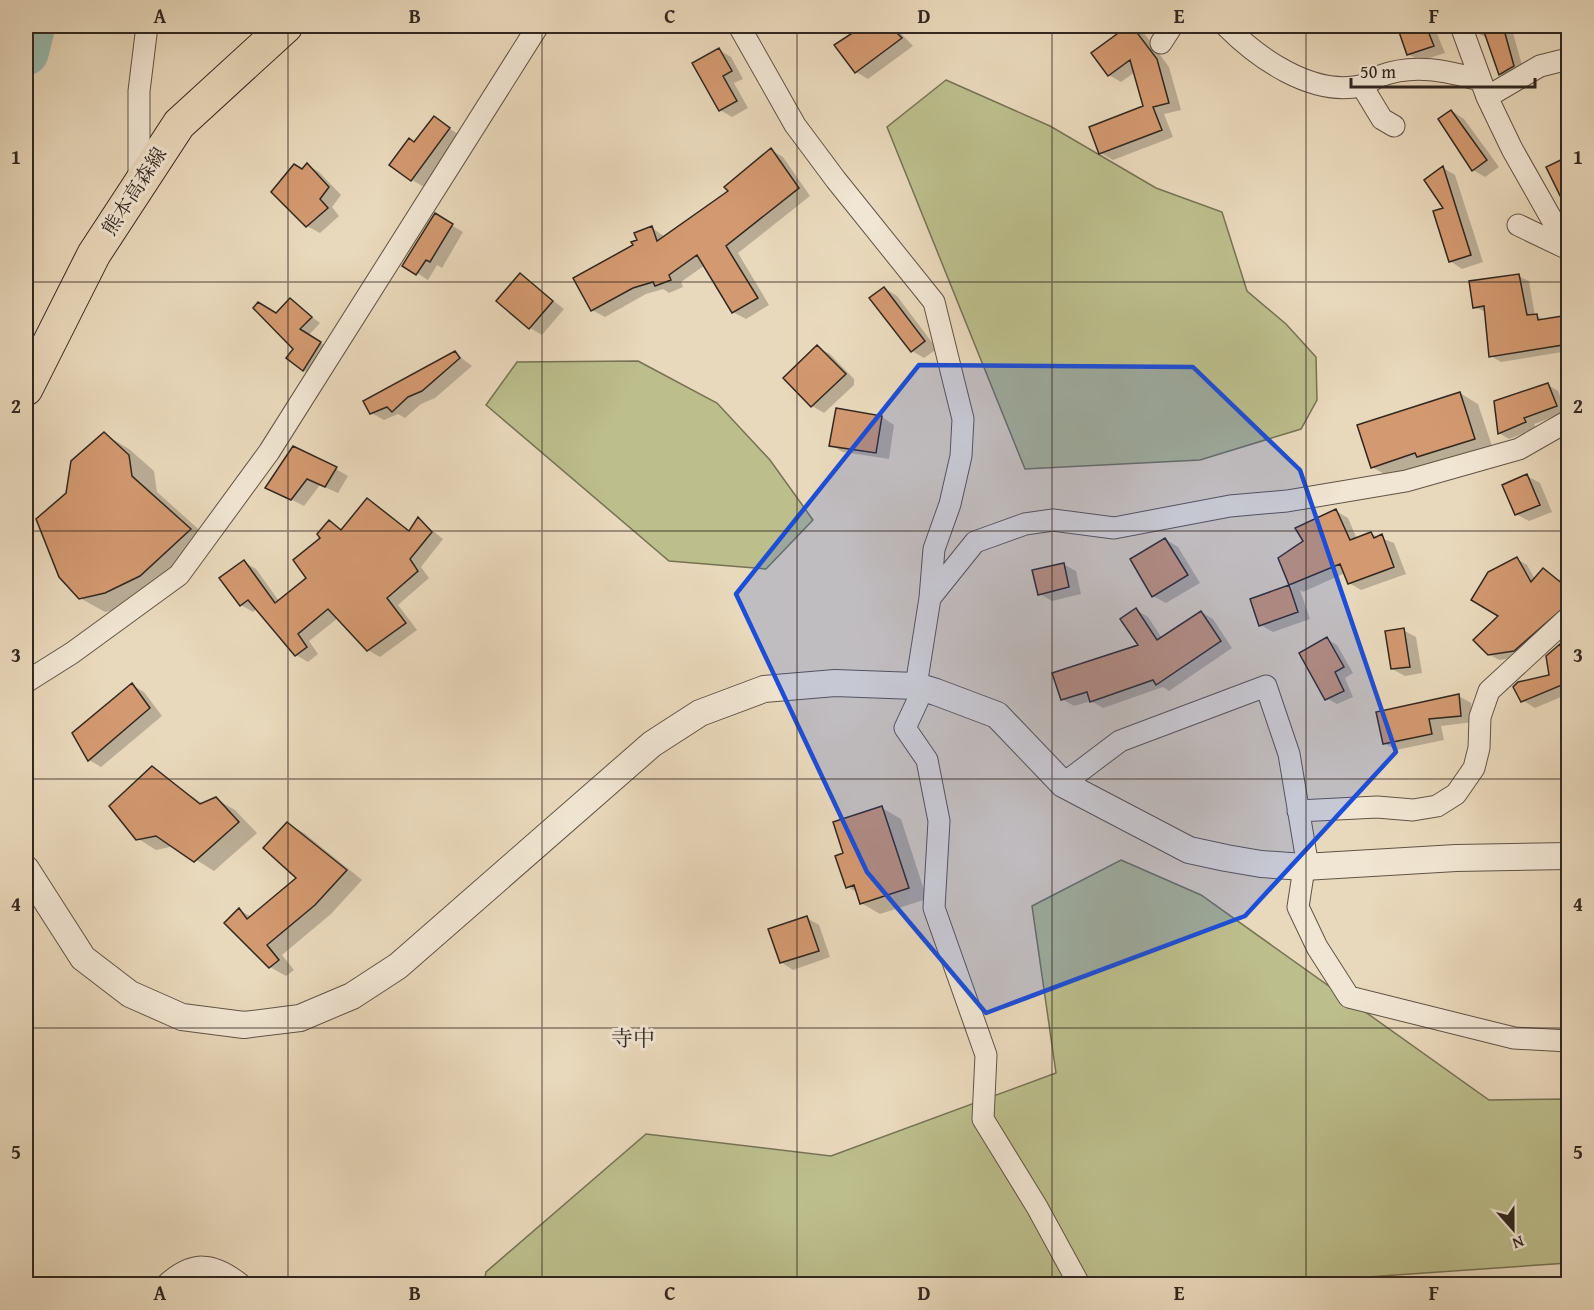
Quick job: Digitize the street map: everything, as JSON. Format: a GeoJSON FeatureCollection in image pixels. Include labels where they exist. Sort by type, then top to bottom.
{"type":"FeatureCollection","features":[{"type":"Feature","properties":{"kind":"main road","name":"熊本高森線"},"geometry":{"type":"LineString","coordinates":[[26,389],[94,254],[179,124],[286,26]]}},
{"type":"Feature","properties":{"kind":"street"},"geometry":{"type":"LineString","coordinates":[[139,183],[140,91],[147,26]]}},
{"type":"Feature","properties":{"kind":"street"},"geometry":{"type":"LineString","coordinates":[[26,682],[72,653],[179,575],[269,453],[538,26]]}},
{"type":"Feature","properties":{"kind":"street"},"geometry":{"type":"LineString","coordinates":[[739,26],[795,125],[934,302],[963,418],[961,456],[951,504],[934,549],[930,598],[916,686],[918,700],[905,728],[927,760],[939,821],[934,908],[986,1055],[982,1119],[1037,1207],[1079,1284]]}},
{"type":"Feature","properties":{"kind":"street"},"geometry":{"type":"LineString","coordinates":[[1226,26],[1251,50],[1280,70],[1343,88],[1362,86],[1380,76],[1409,68],[1444,70],[1484,88],[1540,66],[1569,59]]}},
{"type":"Feature","properties":{"kind":"street"},"geometry":{"type":"LineString","coordinates":[[1461,26],[1484,88],[1512,149],[1560,214],[1569,248]]}},
{"type":"Feature","properties":{"kind":"street"},"geometry":{"type":"LineString","coordinates":[[1362,86],[1382,119],[1394,126]]}},
{"type":"Feature","properties":{"kind":"street"},"geometry":{"type":"LineString","coordinates":[[1518,225],[1569,248]]}},
{"type":"Feature","properties":{"kind":"street"},"geometry":{"type":"LineString","coordinates":[[930,598],[975,542],[1025,524],[1053,520],[1114,528],[1230,506],[1287,501],[1406,481],[1519,449],[1569,421]]}},
{"type":"Feature","properties":{"kind":"street"},"geometry":{"type":"LineString","coordinates":[[1298,811],[1377,807],[1413,810],[1437,806],[1456,794],[1474,768],[1479,748],[1480,717],[1489,691],[1569,618]]}},
{"type":"Feature","properties":{"kind":"street"},"geometry":{"type":"LineString","coordinates":[[26,869],[83,958],[130,994],[182,1017],[244,1025],[300,1018],[352,996],[398,966],[652,744],[700,713],[764,689],[835,682],[916,686],[997,715],[1063,784],[1189,850],[1261,864],[1304,867],[1456,858],[1569,856]]}},
{"type":"Feature","properties":{"kind":"street"},"geometry":{"type":"LineString","coordinates":[[1063,784],[1120,741],[1266,686],[1289,754],[1306,855],[1298,907],[1317,947],[1349,997],[1514,1038],[1569,1041]]}},
{"type":"Feature","properties":{"kind":"street"},"geometry":{"type":"LineString","coordinates":[[166,1284],[184,1269],[201,1267],[219,1268],[240,1284]]}},
{"type":"Feature","properties":{"kind":"highlighted area"},"geometry":{"type":"Polygon","coordinates":[[[919,365],[1193,367],[1300,470],[1396,752],[1245,916],[986,1013],[867,872],[736,594],[919,365]]]}},
{"type":"Feature","properties":{"kind":"green space"},"geometry":{"type":"Polygon","coordinates":[[[946,80],[1050,126],[1156,188],[1222,212],[1247,291],[1286,324],[1316,357],[1317,400],[1301,429],[1200,460],[1025,469],[887,127],[946,80]]]}},
{"type":"Feature","properties":{"kind":"green space"},"geometry":{"type":"Polygon","coordinates":[[[638,361],[717,403],[770,460],[813,520],[766,569],[669,561],[486,405],[517,362],[638,361]]]}},
{"type":"Feature","properties":{"kind":"green space"},"geometry":{"type":"Polygon","coordinates":[[[1121,860],[1201,895],[1489,1100],[1568,1099],[1568,1263],[1267,1284],[484,1284],[486,1272],[646,1134],[831,1156],[1056,1073],[1032,906],[1121,860]]]}},
{"type":"Feature","properties":{"kind":"building"},"geometry":{"type":"Polygon","coordinates":[[[863,26],[890,26],[902,38],[855,73],[834,45],[863,26]]]}},
{"type":"Feature","properties":{"kind":"building"},"geometry":{"type":"Polygon","coordinates":[[[1128,26],[1132,26],[1157,59],[1169,103],[1153,107],[1162,130],[1099,154],[1089,127],[1143,106],[1130,60],[1108,76],[1091,53],[1128,26]]]}},
{"type":"Feature","properties":{"kind":"building"},"geometry":{"type":"Polygon","coordinates":[[[1397,26],[1426,26],[1434,46],[1407,55],[1397,26]]]}},
{"type":"Feature","properties":{"kind":"building"},"geometry":{"type":"Polygon","coordinates":[[[1482,26],[1503,26],[1514,66],[1499,75],[1482,26]]]}},
{"type":"Feature","properties":{"kind":"building"},"geometry":{"type":"Polygon","coordinates":[[[719,48],[732,71],[723,76],[737,101],[719,111],[692,63],[719,48]]]}},
{"type":"Feature","properties":{"kind":"building"},"geometry":{"type":"Polygon","coordinates":[[[1451,110],[1487,160],[1472,171],[1438,119],[1451,110]]]}},
{"type":"Feature","properties":{"kind":"building"},"geometry":{"type":"Polygon","coordinates":[[[434,116],[450,128],[411,181],[389,165],[409,138],[414,142],[434,116]]]}},
{"type":"Feature","properties":{"kind":"building"},"geometry":{"type":"Polygon","coordinates":[[[771,148],[799,188],[726,246],[758,298],[732,313],[697,255],[669,275],[671,280],[655,286],[653,282],[633,288],[591,311],[573,278],[633,245],[631,242],[637,240],[634,233],[652,226],[657,241],[728,191],[724,187],[771,148]]]}},
{"type":"Feature","properties":{"kind":"building"},"geometry":{"type":"Polygon","coordinates":[[[1569,156],[1569,214],[1546,167],[1569,156]]]}},
{"type":"Feature","properties":{"kind":"building"},"geometry":{"type":"Polygon","coordinates":[[[307,163],[329,187],[320,199],[328,208],[306,227],[271,192],[294,164],[302,169],[307,163]]]}},
{"type":"Feature","properties":{"kind":"building"},"geometry":{"type":"Polygon","coordinates":[[[1443,166],[1471,255],[1449,262],[1433,211],[1443,208],[1424,180],[1443,166]]]}},
{"type":"Feature","properties":{"kind":"building"},"geometry":{"type":"Polygon","coordinates":[[[435,213],[453,224],[430,262],[426,260],[416,275],[402,266],[435,213]]]}},
{"type":"Feature","properties":{"kind":"building"},"geometry":{"type":"Polygon","coordinates":[[[520,273],[553,301],[529,329],[496,301],[520,273]]]}},
{"type":"Feature","properties":{"kind":"building"},"geometry":{"type":"Polygon","coordinates":[[[1519,274],[1527,315],[1537,314],[1538,320],[1569,315],[1569,344],[1489,357],[1484,306],[1473,308],[1469,281],[1519,274]]]}},
{"type":"Feature","properties":{"kind":"building"},"geometry":{"type":"Polygon","coordinates":[[[884,287],[925,341],[911,352],[869,298],[884,287]]]}},
{"type":"Feature","properties":{"kind":"building"},"geometry":{"type":"Polygon","coordinates":[[[290,298],[312,317],[300,329],[321,342],[303,371],[286,358],[293,349],[253,308],[258,302],[276,313],[290,298]]]}},
{"type":"Feature","properties":{"kind":"building"},"geometry":{"type":"Polygon","coordinates":[[[817,345],[846,374],[811,407],[783,378],[817,345]]]}},
{"type":"Feature","properties":{"kind":"building"},"geometry":{"type":"Polygon","coordinates":[[[455,351],[460,358],[422,391],[408,397],[392,412],[387,407],[370,414],[363,401],[455,351]]]}},
{"type":"Feature","properties":{"kind":"building"},"geometry":{"type":"Polygon","coordinates":[[[1548,383],[1557,406],[1524,418],[1526,422],[1498,434],[1494,401],[1548,383]]]}},
{"type":"Feature","properties":{"kind":"building"},"geometry":{"type":"Polygon","coordinates":[[[1460,392],[1475,439],[1417,457],[1415,453],[1371,468],[1357,425],[1460,392]]]}},
{"type":"Feature","properties":{"kind":"building"},"geometry":{"type":"Polygon","coordinates":[[[836,408],[882,416],[876,453],[829,446],[836,408]]]}},
{"type":"Feature","properties":{"kind":"building"},"geometry":{"type":"Polygon","coordinates":[[[104,432],[129,455],[132,476],[191,529],[140,576],[105,593],[79,599],[59,577],[36,519],[66,493],[71,461],[104,432]]]}},
{"type":"Feature","properties":{"kind":"building"},"geometry":{"type":"Polygon","coordinates":[[[293,446],[337,467],[325,487],[307,479],[291,500],[265,488],[293,446]]]}},
{"type":"Feature","properties":{"kind":"building"},"geometry":{"type":"Polygon","coordinates":[[[1527,474],[1540,505],[1515,515],[1502,485],[1527,474]]]}},
{"type":"Feature","properties":{"kind":"building"},"geometry":{"type":"Polygon","coordinates":[[[367,498],[409,531],[418,517],[432,532],[410,559],[418,571],[387,598],[406,623],[367,651],[328,609],[298,634],[307,647],[295,656],[248,600],[240,606],[219,578],[244,560],[275,603],[306,578],[293,560],[320,538],[317,534],[329,520],[341,530],[367,498]]]}},
{"type":"Feature","properties":{"kind":"building"},"geometry":{"type":"Polygon","coordinates":[[[1336,509],[1350,540],[1371,532],[1374,538],[1382,534],[1394,567],[1348,584],[1340,564],[1289,585],[1278,558],[1303,541],[1295,528],[1336,509]]]}},
{"type":"Feature","properties":{"kind":"building"},"geometry":{"type":"Polygon","coordinates":[[[1165,538],[1188,575],[1152,597],[1130,559],[1165,538]]]}},
{"type":"Feature","properties":{"kind":"building"},"geometry":{"type":"Polygon","coordinates":[[[1517,557],[1531,582],[1543,568],[1569,589],[1569,603],[1514,651],[1488,655],[1473,640],[1498,616],[1471,600],[1488,572],[1517,557]]]}},
{"type":"Feature","properties":{"kind":"building"},"geometry":{"type":"Polygon","coordinates":[[[1064,563],[1069,587],[1038,595],[1032,570],[1064,563]]]}},
{"type":"Feature","properties":{"kind":"building"},"geometry":{"type":"Polygon","coordinates":[[[1289,585],[1298,612],[1259,626],[1250,599],[1289,585]]]}},
{"type":"Feature","properties":{"kind":"building"},"geometry":{"type":"Polygon","coordinates":[[[1136,608],[1157,640],[1201,611],[1221,641],[1156,685],[1153,680],[1090,702],[1087,692],[1061,700],[1052,673],[1138,645],[1120,619],[1136,608]]]}},
{"type":"Feature","properties":{"kind":"building"},"geometry":{"type":"Polygon","coordinates":[[[1404,628],[1410,667],[1391,669],[1385,631],[1404,628]]]}},
{"type":"Feature","properties":{"kind":"building"},"geometry":{"type":"Polygon","coordinates":[[[1327,637],[1344,667],[1335,672],[1344,691],[1325,700],[1299,653],[1327,637]]]}},
{"type":"Feature","properties":{"kind":"building"},"geometry":{"type":"Polygon","coordinates":[[[1560,644],[1569,670],[1569,682],[1521,702],[1513,687],[1518,682],[1549,675],[1546,656],[1560,644]]]}},
{"type":"Feature","properties":{"kind":"building"},"geometry":{"type":"Polygon","coordinates":[[[132,683],[150,708],[88,761],[72,733],[132,683]]]}},
{"type":"Feature","properties":{"kind":"building"},"geometry":{"type":"Polygon","coordinates":[[[1459,694],[1461,716],[1429,719],[1432,734],[1383,744],[1376,712],[1459,694]]]}},
{"type":"Feature","properties":{"kind":"building"},"geometry":{"type":"Polygon","coordinates":[[[152,766],[200,804],[216,797],[239,822],[194,862],[156,836],[136,840],[109,806],[152,766]]]}},
{"type":"Feature","properties":{"kind":"building"},"geometry":{"type":"Polygon","coordinates":[[[882,806],[909,888],[860,904],[854,885],[846,888],[835,856],[843,853],[833,822],[882,806]]]}},
{"type":"Feature","properties":{"kind":"building"},"geometry":{"type":"Polygon","coordinates":[[[287,822],[347,870],[315,905],[267,945],[279,960],[269,968],[224,923],[239,908],[247,919],[296,878],[263,848],[287,822]]]}},
{"type":"Feature","properties":{"kind":"building"},"geometry":{"type":"Polygon","coordinates":[[[807,916],[819,951],[780,963],[768,929],[807,916]]]}},
{"type":"Feature","properties":{"kind":"waterway"},"geometry":{"type":"LineString","coordinates":[[26,53],[33,26]]}},
{"type":"Feature","properties":{"kind":"district","name":"寺中"},"geometry":{"type":"Point","coordinates":[633,1038]}}]}
